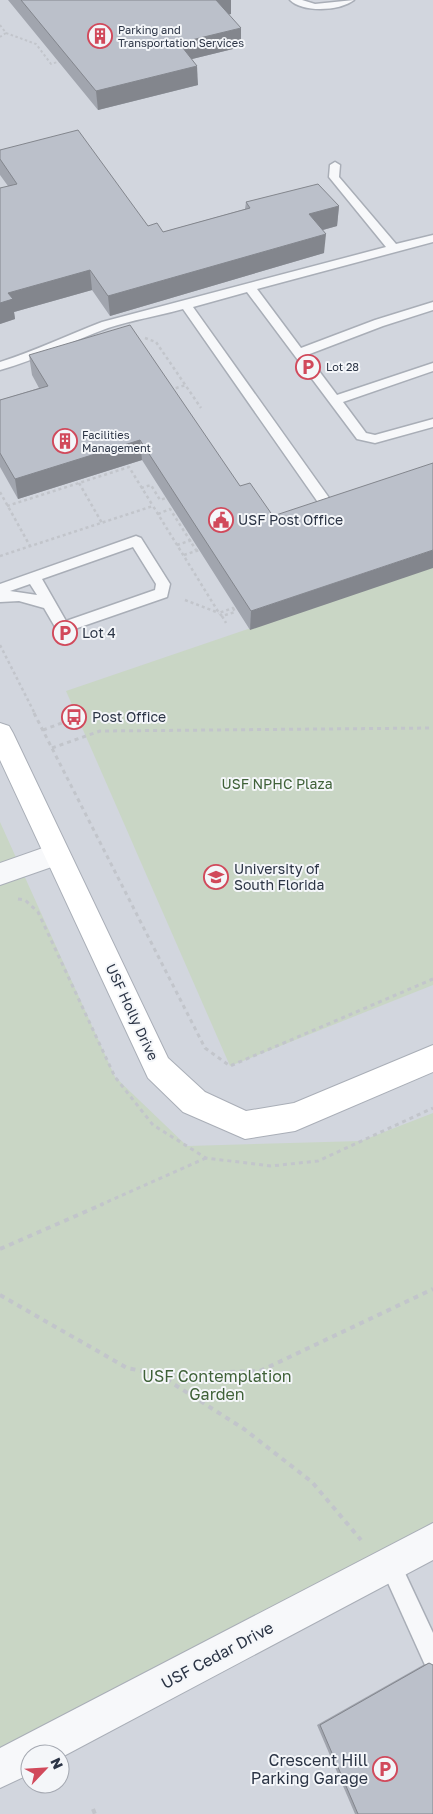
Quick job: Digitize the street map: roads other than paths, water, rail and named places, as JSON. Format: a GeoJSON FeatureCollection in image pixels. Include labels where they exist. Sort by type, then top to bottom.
{"type":"FeatureCollection","features":[{"type":"Feature","properties":{"kind":"street","name":"USF Holly Drive"},"geometry":{"type":"LineString","coordinates":[[0,733],[158,1068],[194,1102],[245,1125],[295,1117],[433,1058]]}},
{"type":"Feature","properties":{"kind":"street"},"geometry":{"type":"LineString","coordinates":[[0,874],[57,854]]}},
{"type":"Feature","properties":{"kind":"street","name":"USF Cedar Drive"},"geometry":{"type":"LineString","coordinates":[[0,1769],[378,1554],[433,1541]]}},
{"type":"Feature","properties":{"kind":"lane"},"geometry":{"type":"LineString","coordinates":[[295,0],[302,5],[313,7],[325,7],[349,0]]}},
{"type":"Feature","properties":{"kind":"lane"},"geometry":{"type":"LineString","coordinates":[[335,165],[334,177],[393,248]]}},
{"type":"Feature","properties":{"kind":"lane"},"geometry":{"type":"LineString","coordinates":[[0,366],[35,355],[60,342],[106,325],[433,238]]}},
{"type":"Feature","properties":{"kind":"lane"},"geometry":{"type":"LineString","coordinates":[[249,287],[362,436],[375,439],[433,423]]}},
{"type":"Feature","properties":{"kind":"lane"},"geometry":{"type":"LineString","coordinates":[[186,305],[327,505]]}},
{"type":"Feature","properties":{"kind":"lane"},"geometry":{"type":"LineString","coordinates":[[299,353],[379,323],[433,306]]}},
{"type":"Feature","properties":{"kind":"lane"},"geometry":{"type":"LineString","coordinates":[[335,400],[433,367]]}},
{"type":"Feature","properties":{"kind":"lane"},"geometry":{"type":"LineString","coordinates":[[0,589],[33,576],[136,541],[163,584],[162,593],[63,628],[33,576]]}},
{"type":"Feature","properties":{"kind":"lane"},"geometry":{"type":"LineString","coordinates":[[0,597],[11,595],[30,597],[49,604]]}},
{"type":"Feature","properties":{"kind":"lane"},"geometry":{"type":"LineString","coordinates":[[378,1554],[433,1657]]}},
{"type":"Feature","properties":{"kind":"place","name":"Parking and Transportation Services"},"geometry":{"type":"Point","coordinates":[100,36]}},
{"type":"Feature","properties":{"kind":"place","name":"Lot 28"},"geometry":{"type":"Point","coordinates":[308,367]}},
{"type":"Feature","properties":{"kind":"place","name":"Facilities Management"},"geometry":{"type":"Point","coordinates":[65,441]}},
{"type":"Feature","properties":{"kind":"place","name":"USF Post Office"},"geometry":{"type":"Point","coordinates":[221,520]}},
{"type":"Feature","properties":{"kind":"place","name":"Lot 4"},"geometry":{"type":"Point","coordinates":[65,633]}},
{"type":"Feature","properties":{"kind":"place","name":"Post Office"},"geometry":{"type":"Point","coordinates":[74,717]}},
{"type":"Feature","properties":{"kind":"place","name":"University of South Florida"},"geometry":{"type":"Point","coordinates":[216,877]}},
{"type":"Feature","properties":{"kind":"place","name":"Crescent Hill Parking Garage"},"geometry":{"type":"Point","coordinates":[385,1769]}},
{"type":"Feature","properties":{"kind":"park label","name":"USF NPHC Plaza"},"geometry":{"type":"Point","coordinates":[277,784]}},
{"type":"Feature","properties":{"kind":"park label","name":"USF Contemplation Garden"},"geometry":{"type":"Point","coordinates":[217,1385]}}]}
